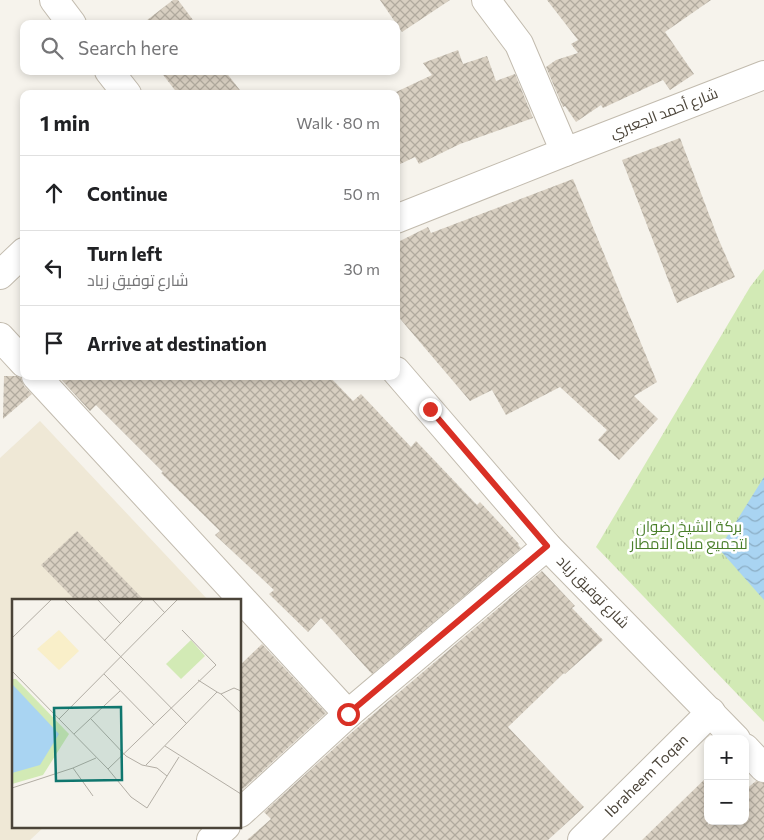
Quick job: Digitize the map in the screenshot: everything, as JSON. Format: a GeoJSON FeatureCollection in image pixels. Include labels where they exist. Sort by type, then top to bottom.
{"type":"FeatureCollection","features":[{"type":"Feature","properties":{"kind":"street"},"geometry":{"type":"LineString","coordinates":[[54,0],[69,20]]}},
{"type":"Feature","properties":{"kind":"street"},"geometry":{"type":"LineString","coordinates":[[486,0],[519,44],[564,152]]}},
{"type":"Feature","properties":{"kind":"street"},"geometry":{"type":"LineString","coordinates":[[112,75],[124,90]]}},
{"type":"Feature","properties":{"kind":"street","name":"شارع أحمد الجعبري"},"geometry":{"type":"LineString","coordinates":[[400,218],[564,152],[764,75]]}},
{"type":"Feature","properties":{"kind":"street"},"geometry":{"type":"LineString","coordinates":[[0,274],[20,256]]}},
{"type":"Feature","properties":{"kind":"street"},"geometry":{"type":"LineString","coordinates":[[0,337],[20,359]]}},
{"type":"Feature","properties":{"kind":"street","name":"شارع توفيق زياد"},"geometry":{"type":"LineString","coordinates":[[400,376],[547,546],[732,735]]}},
{"type":"Feature","properties":{"kind":"street"},"geometry":{"type":"LineString","coordinates":[[40,380],[348,714]]}},
{"type":"Feature","properties":{"kind":"street"},"geometry":{"type":"LineString","coordinates":[[241,812],[348,714],[547,546]]}},
{"type":"Feature","properties":{"kind":"street","name":"Ibraheem Toqan"},"geometry":{"type":"LineString","coordinates":[[582,840],[711,712]]}},
{"type":"Feature","properties":{"kind":"street"},"geometry":{"type":"LineString","coordinates":[[749,752],[764,768]]}},
{"type":"Feature","properties":{"kind":"street"},"geometry":{"type":"LineString","coordinates":[[210,840],[224,828]]}},
{"type":"Feature","properties":{"kind":"shaded area"},"geometry":{"type":"Polygon","coordinates":[[[40,421],[207,599],[12,599],[12,828],[43,828],[30,840],[0,840],[0,458],[40,421]]]}},
{"type":"Feature","properties":{"kind":"green space","name":"بركة الشيخ رضوان لتجميع مياه الأمطار"},"geometry":{"type":"Polygon","coordinates":[[[764,269],[764,722],[596,547],[750,287],[764,269]]]}},
{"type":"Feature","properties":{"kind":"water","name":"بركة الشيخ رضوان لتجميع مياه الأمطار"},"geometry":{"type":"Polygon","coordinates":[[[764,477],[764,600],[719,549],[764,477]]]}},
{"type":"Feature","properties":{"kind":"building"},"geometry":{"type":"Polygon","coordinates":[[[173,0],[178,0],[193,20],[147,20],[173,0]]]}},
{"type":"Feature","properties":{"kind":"building"},"geometry":{"type":"Polygon","coordinates":[[[380,0],[450,0],[402,32],[400,20],[394,20],[380,0]]]}},
{"type":"Feature","properties":{"kind":"building"},"geometry":{"type":"Polygon","coordinates":[[[547,0],[711,0],[665,32],[694,74],[670,90],[663,80],[603,108],[601,105],[576,122],[565,106],[563,107],[546,67],[556,60],[578,53],[571,44],[578,40],[547,0]]]}},
{"type":"Feature","properties":{"kind":"building"},"geometry":{"type":"Polygon","coordinates":[[[458,50],[463,64],[487,56],[496,81],[515,74],[533,118],[460,144],[419,164],[415,157],[400,164],[400,90],[432,75],[423,63],[458,50]]]}},
{"type":"Feature","properties":{"kind":"building"},"geometry":{"type":"Polygon","coordinates":[[[163,75],[228,75],[240,90],[175,90],[163,75]]]}},
{"type":"Feature","properties":{"kind":"building"},"geometry":{"type":"Polygon","coordinates":[[[680,138],[735,277],[677,303],[622,160],[680,138]]]}},
{"type":"Feature","properties":{"kind":"building"},"geometry":{"type":"Polygon","coordinates":[[[573,179],[657,382],[634,396],[658,419],[619,460],[598,440],[607,430],[560,387],[506,415],[492,390],[470,401],[400,319],[400,241],[428,227],[431,233],[573,179]]]}},
{"type":"Feature","properties":{"kind":"building"},"geometry":{"type":"Polygon","coordinates":[[[4,376],[17,376],[32,394],[3,419],[4,376]]]}},
{"type":"Feature","properties":{"kind":"building"},"geometry":{"type":"Polygon","coordinates":[[[62,380],[333,380],[353,401],[361,394],[411,447],[416,441],[477,505],[480,502],[521,548],[372,674],[321,618],[308,632],[269,594],[274,590],[215,535],[220,531],[161,473],[163,472],[96,405],[90,411],[62,380]]]}},
{"type":"Feature","properties":{"kind":"building"},"geometry":{"type":"Polygon","coordinates":[[[77,531],[143,599],[74,599],[41,565],[77,531]]]}},
{"type":"Feature","properties":{"kind":"building"},"geometry":{"type":"Polygon","coordinates":[[[542,571],[575,606],[572,608],[603,640],[564,673],[508,727],[584,807],[548,840],[247,840],[271,819],[264,812],[350,734],[542,571]]]}},
{"type":"Feature","properties":{"kind":"building"},"geometry":{"type":"Polygon","coordinates":[[[262,644],[326,713],[243,789],[241,787],[241,664],[262,644]]]}},
{"type":"Feature","properties":{"kind":"building"},"geometry":{"type":"Polygon","coordinates":[[[704,780],[704,825],[749,825],[749,787],[756,781],[764,783],[764,840],[642,840],[704,780]]]}},
{"type":"Feature","properties":{"kind":"route"},"geometry":{"type":"LineString","coordinates":[[348,714],[547,546],[430,409]]}}]}
